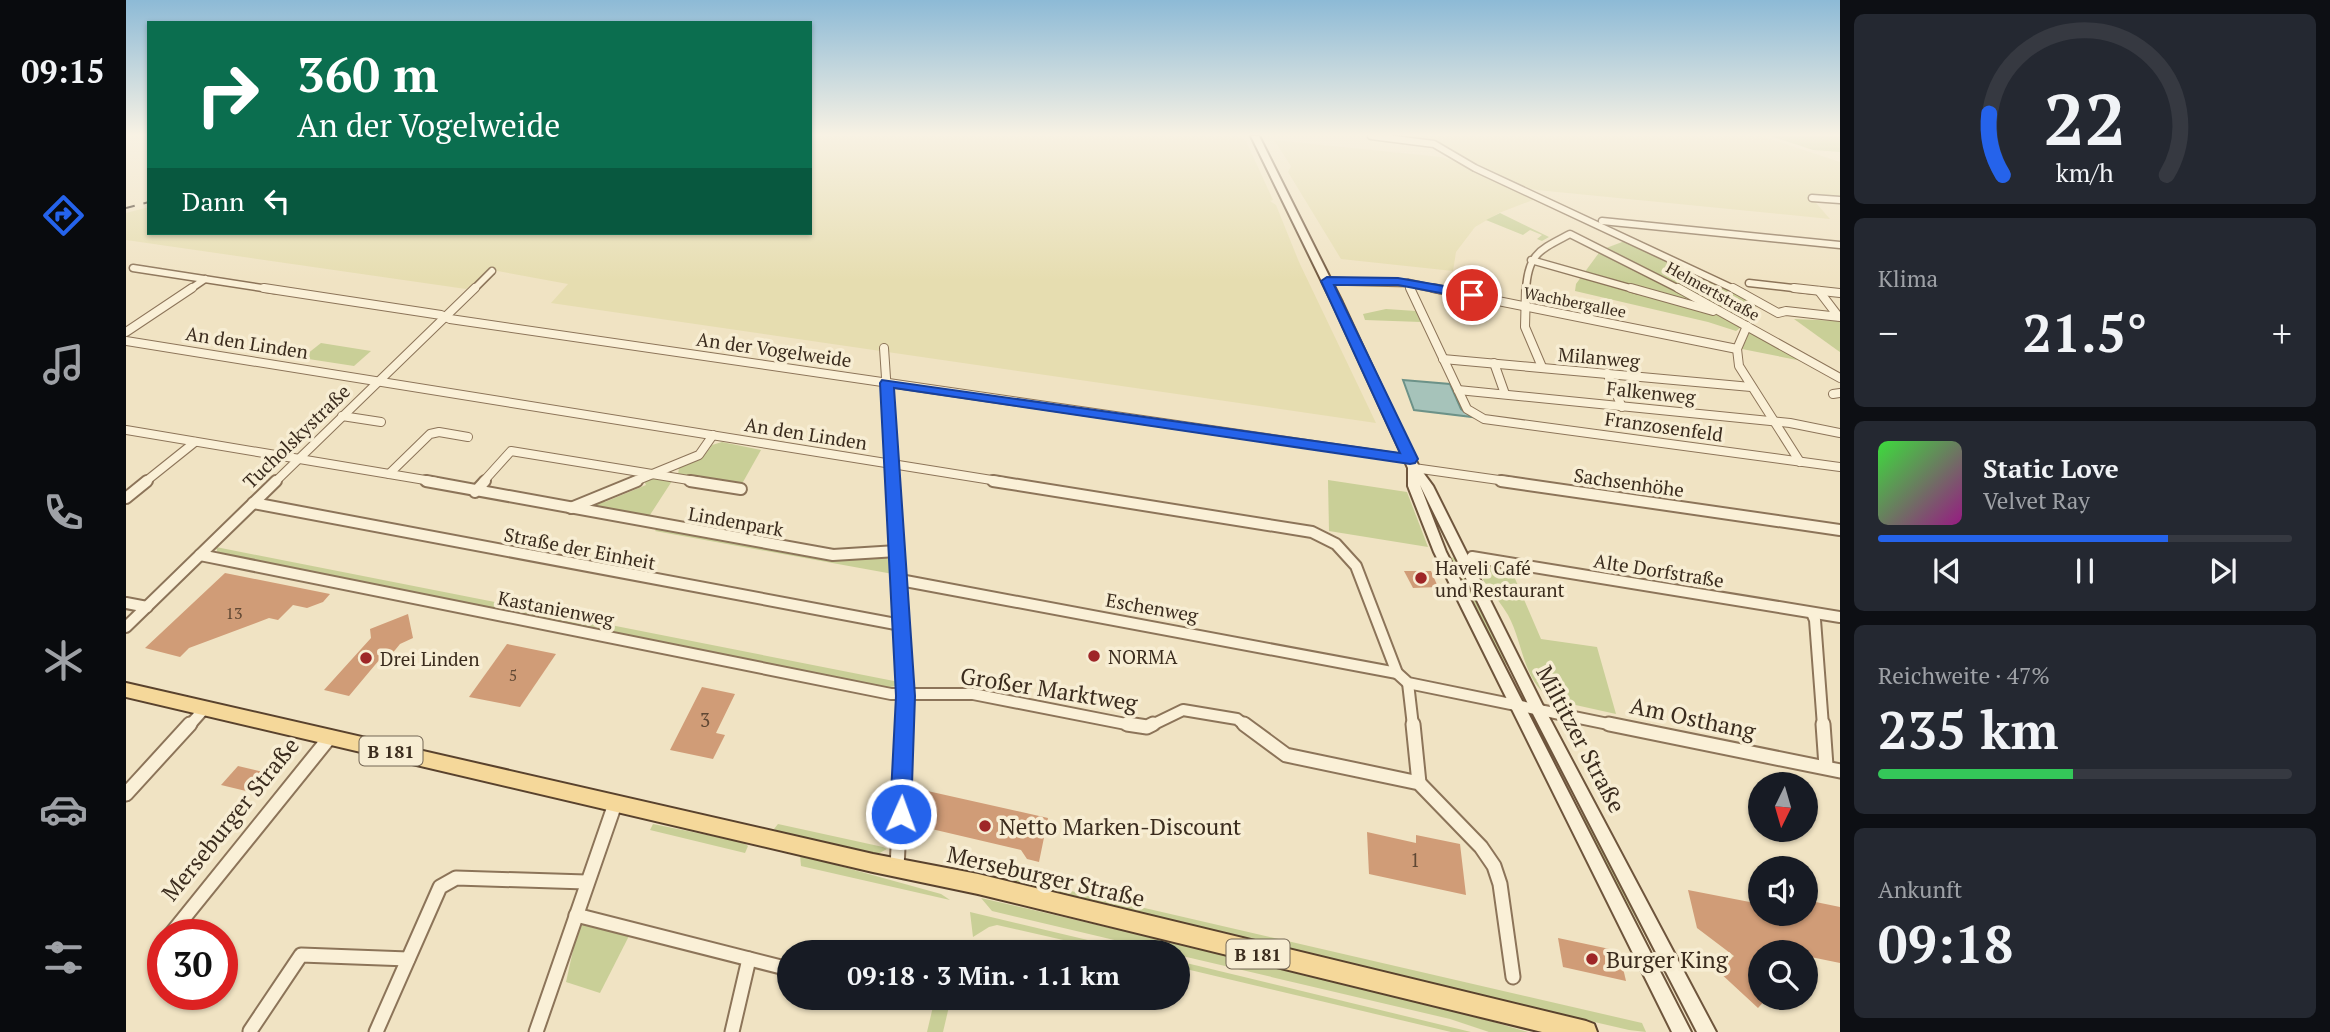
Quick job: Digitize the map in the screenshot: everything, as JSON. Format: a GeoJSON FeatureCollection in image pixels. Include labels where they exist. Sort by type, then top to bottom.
{"type":"FeatureCollection","features":[{"type":"Feature","properties":{"kind":"main road","name":"Merseburger Straße"},"geometry":{"type":"LineString","coordinates":[[126,690],[615,804],[978,884],[1586,1032]]}},
{"type":"Feature","properties":{"kind":"street","name":"Miltitzer Straße"},"geometry":{"type":"LineString","coordinates":[[1279,184],[1412,464],[1427,486],[1537,708],[1707,1032]]}},
{"type":"Feature","properties":{"kind":"street"},"geometry":{"type":"LineString","coordinates":[[1512,184],[1719,280],[1778,313],[1786,311],[1839,316]]}},
{"type":"Feature","properties":{"kind":"street"},"geometry":{"type":"LineString","coordinates":[[1812,198],[1840,201]]}},
{"type":"Feature","properties":{"kind":"street"},"geometry":{"type":"LineString","coordinates":[[1594,220],[1840,245]]}},
{"type":"Feature","properties":{"kind":"street","name":"Helmertstraße"},"geometry":{"type":"LineString","coordinates":[[1531,260],[1541,248],[1570,234],[1656,275],[1840,378]]}},
{"type":"Feature","properties":{"kind":"street"},"geometry":{"type":"LineString","coordinates":[[1542,367],[1525,327],[1527,272],[1531,260],[1726,314]]}},
{"type":"Feature","properties":{"kind":"street","name":"An der Vogelweide"},"geometry":{"type":"LineString","coordinates":[[133,268],[1412,464]]}},
{"type":"Feature","properties":{"kind":"street","name":"Tucholskystraße"},"geometry":{"type":"LineString","coordinates":[[126,628],[492,271]]}},
{"type":"Feature","properties":{"kind":"street"},"geometry":{"type":"LineString","coordinates":[[126,332],[205,279]]}},
{"type":"Feature","properties":{"kind":"street","name":"Wachbergallee"},"geometry":{"type":"LineString","coordinates":[[1327,281],[1408,283],[1737,349]]}},
{"type":"Feature","properties":{"kind":"street"},"geometry":{"type":"LineString","coordinates":[[1408,283],[1458,390]]}},
{"type":"Feature","properties":{"kind":"street"},"geometry":{"type":"LineString","coordinates":[[1749,283],[1840,293]]}},
{"type":"Feature","properties":{"kind":"street"},"geometry":{"type":"LineString","coordinates":[[1819,291],[1839,316]]}},
{"type":"Feature","properties":{"kind":"street"},"geometry":{"type":"LineString","coordinates":[[1747,326],[1737,349],[1740,366],[1800,462]]}},
{"type":"Feature","properties":{"kind":"street","name":"An den Linden"},"geometry":{"type":"LineString","coordinates":[[126,341],[1302,530],[1321,535],[1336,544],[1356,566],[1397,673]]}},
{"type":"Feature","properties":{"kind":"street"},"geometry":{"type":"LineString","coordinates":[[884,348],[905,696],[897,868]]}},
{"type":"Feature","properties":{"kind":"street","name":"Milanweg"},"geometry":{"type":"LineString","coordinates":[[1443,359],[1751,387]]}},
{"type":"Feature","properties":{"kind":"street"},"geometry":{"type":"LineString","coordinates":[[1494,363],[1505,394]]}},
{"type":"Feature","properties":{"kind":"street"},"geometry":{"type":"LineString","coordinates":[[1607,373],[1622,407]]}},
{"type":"Feature","properties":{"kind":"street","name":"Falkenweg"},"geometry":{"type":"LineString","coordinates":[[1458,390],[1774,421],[1840,433]]}},
{"type":"Feature","properties":{"kind":"street","name":"Franzosenfeld"},"geometry":{"type":"LineString","coordinates":[[1458,390],[1467,409],[1484,419],[1840,467]]}},
{"type":"Feature","properties":{"kind":"street"},"geometry":{"type":"LineString","coordinates":[[342,416],[381,422]]}},
{"type":"Feature","properties":{"kind":"street","name":"Lindenpark"},"geometry":{"type":"LineString","coordinates":[[126,430],[296,461],[389,474],[475,492],[833,555],[897,551]]}},
{"type":"Feature","properties":{"kind":"street"},"geometry":{"type":"LineString","coordinates":[[389,474],[430,434],[439,432],[468,437]]}},
{"type":"Feature","properties":{"kind":"street"},"geometry":{"type":"LineString","coordinates":[[570,508],[699,455],[713,435]]}},
{"type":"Feature","properties":{"kind":"street"},"geometry":{"type":"LineString","coordinates":[[126,498],[195,442]]}},
{"type":"Feature","properties":{"kind":"street","name":"Lindenpark"},"geometry":{"type":"LineString","coordinates":[[475,492],[511,451],[741,489]]}},
{"type":"Feature","properties":{"kind":"street","name":"Miltitzer Straße"},"geometry":{"type":"LineString","coordinates":[[1412,464],[1414,486],[1431,530],[1682,1032]]}},
{"type":"Feature","properties":{"kind":"street","name":"Sachsenhöhe"},"geometry":{"type":"LineString","coordinates":[[1412,464],[1840,530]]}},
{"type":"Feature","properties":{"kind":"street","name":"Straße der Einheit"},"geometry":{"type":"LineString","coordinates":[[253,503],[901,625]]}},
{"type":"Feature","properties":{"kind":"street","name":"Kastanienweg"},"geometry":{"type":"LineString","coordinates":[[200,555],[905,696]]}},
{"type":"Feature","properties":{"kind":"street","name":"Alte Dorfstraße"},"geometry":{"type":"LineString","coordinates":[[1472,557],[1840,617]]}},
{"type":"Feature","properties":{"kind":"street","name":"Eschenweg"},"geometry":{"type":"LineString","coordinates":[[900,580],[1397,673]]}},
{"type":"Feature","properties":{"kind":"street"},"geometry":{"type":"LineString","coordinates":[[126,603],[147,607]]}},
{"type":"Feature","properties":{"kind":"street"},"geometry":{"type":"LineString","coordinates":[[1812,613],[1815,620],[1826,766]]}},
{"type":"Feature","properties":{"kind":"street"},"geometry":{"type":"LineString","coordinates":[[1397,673],[1408,683],[1419,783],[1481,846],[1494,866],[1500,887],[1513,977]]}},
{"type":"Feature","properties":{"kind":"street","name":"Am Osthang"},"geometry":{"type":"LineString","coordinates":[[1408,683],[1826,766],[1840,771]]}},
{"type":"Feature","properties":{"kind":"street","name":"Großer Marktweg"},"geometry":{"type":"LineString","coordinates":[[905,696],[972,694],[1147,727],[1183,710],[1206,713],[1243,721],[1273,748],[1286,755],[1419,783]]}},
{"type":"Feature","properties":{"kind":"street"},"geometry":{"type":"LineString","coordinates":[[126,794],[205,708]]}},
{"type":"Feature","properties":{"kind":"street","name":"Merseburger Straße"},"geometry":{"type":"LineString","coordinates":[[183,919],[330,737]]}},
{"type":"Feature","properties":{"kind":"street"},"geometry":{"type":"LineString","coordinates":[[536,1032],[615,804]]}},
{"type":"Feature","properties":{"kind":"street"},"geometry":{"type":"LineString","coordinates":[[376,1032],[440,887],[448,881],[456,878],[586,882]]}},
{"type":"Feature","properties":{"kind":"street"},"geometry":{"type":"LineString","coordinates":[[576,915],[777,966]]}},
{"type":"Feature","properties":{"kind":"street"},"geometry":{"type":"LineString","coordinates":[[250,1031],[301,955],[408,959]]}},
{"type":"Feature","properties":{"kind":"street"},"geometry":{"type":"LineString","coordinates":[[732,1032],[749,959]]}},
{"type":"Feature","properties":{"kind":"shaded area"},"geometry":{"type":"Polygon","coordinates":[[[812,184],[1266,184],[1273,200],[1270,201],[1276,205],[1299,262],[1376,423],[551,303],[568,284],[492,270],[466,289],[126,240],[126,213],[147,208],[147,235],[812,235],[812,184]]]}},
{"type":"Feature","properties":{"kind":"shaded area"},"geometry":{"type":"Polygon","coordinates":[[[1295,184],[1508,184],[1538,198],[1499,213],[1475,227],[1456,252],[1453,271],[1341,259],[1295,184]]]}},
{"type":"Feature","properties":{"kind":"shaded area"},"geometry":{"type":"Polygon","coordinates":[[[1516,184],[1840,184],[1840,198],[1810,196],[1830,219],[1527,189],[1516,184]]]}},
{"type":"Feature","properties":{"kind":"green space"},"geometry":{"type":"Polygon","coordinates":[[[1500,213],[1549,237],[1542,241],[1537,239],[1542,235],[1530,230],[1523,235],[1486,220],[1500,213]]]}},
{"type":"Feature","properties":{"kind":"green space"},"geometry":{"type":"Polygon","coordinates":[[[1630,239],[1761,305],[1735,313],[1748,322],[1736,331],[1575,291],[1576,284],[1601,250],[1630,239]]]}},
{"type":"Feature","properties":{"kind":"green space"},"geometry":{"type":"Polygon","coordinates":[[[1386,309],[1416,311],[1421,322],[1365,320],[1363,314],[1386,309]]]}},
{"type":"Feature","properties":{"kind":"green space"},"geometry":{"type":"Polygon","coordinates":[[[1794,319],[1840,321],[1840,352],[1837,350],[1794,319]]]}},
{"type":"Feature","properties":{"kind":"green space"},"geometry":{"type":"Polygon","coordinates":[[[1750,331],[1812,363],[1742,349],[1750,331]]]}},
{"type":"Feature","properties":{"kind":"green space"},"geometry":{"type":"Polygon","coordinates":[[[321,343],[371,351],[354,366],[302,358],[321,343]]]}},
{"type":"Feature","properties":{"kind":"green space"},"geometry":{"type":"Polygon","coordinates":[[[722,442],[761,450],[743,482],[725,484],[678,475],[679,467],[704,456],[712,445],[722,442]]]}},
{"type":"Feature","properties":{"kind":"green space"},"geometry":{"type":"Polygon","coordinates":[[[653,478],[672,481],[648,518],[595,508],[595,502],[602,499],[605,502],[646,485],[644,481],[653,478]]]}},
{"type":"Feature","properties":{"kind":"green space"},"geometry":{"type":"Polygon","coordinates":[[[1328,480],[1407,492],[1428,547],[1329,531],[1328,480]]]}},
{"type":"Feature","properties":{"kind":"green space"},"geometry":{"type":"Polygon","coordinates":[[[658,527],[886,557],[892,563],[893,574],[655,531],[658,527]]]}},
{"type":"Feature","properties":{"kind":"green space"},"geometry":{"type":"Polygon","coordinates":[[[216,547],[899,682],[886,688],[218,554],[216,547]]]}},
{"type":"Feature","properties":{"kind":"green space"},"geometry":{"type":"Polygon","coordinates":[[[1448,557],[1456,558],[1510,665],[1506,665],[1448,557]]]}},
{"type":"Feature","properties":{"kind":"green space"},"geometry":{"type":"Polygon","coordinates":[[[1472,561],[1510,567],[1541,639],[1597,647],[1616,714],[1553,700],[1543,692],[1529,672],[1508,615],[1472,561]]]}},
{"type":"Feature","properties":{"kind":"green space"},"geometry":{"type":"Polygon","coordinates":[[[1544,750],[1548,750],[1582,814],[1598,837],[1686,1005],[1683,1005],[1544,750]]]}},
{"type":"Feature","properties":{"kind":"green space"},"geometry":{"type":"Polygon","coordinates":[[[653,824],[742,842],[748,846],[745,853],[650,830],[653,824]]]}},
{"type":"Feature","properties":{"kind":"green space"},"geometry":{"type":"Polygon","coordinates":[[[778,824],[887,849],[876,855],[789,837],[774,829],[778,824]]]}},
{"type":"Feature","properties":{"kind":"green space"},"geometry":{"type":"Polygon","coordinates":[[[800,855],[941,894],[950,900],[801,866],[800,855]]]}},
{"type":"Feature","properties":{"kind":"green space"},"geometry":{"type":"Polygon","coordinates":[[[1006,876],[1642,1023],[1646,1032],[1037,893],[1006,879],[1006,876]]]}},
{"type":"Feature","properties":{"kind":"green space"},"geometry":{"type":"Polygon","coordinates":[[[981,898],[1162,940],[1114,940],[992,911],[981,898]]]}},
{"type":"Feature","properties":{"kind":"green space"},"geometry":{"type":"Polygon","coordinates":[[[970,912],[1089,940],[1063,940],[997,925],[973,937],[970,912]]]}},
{"type":"Feature","properties":{"kind":"green space"},"geometry":{"type":"Polygon","coordinates":[[[588,922],[630,934],[600,993],[566,982],[578,928],[588,922]]]}},
{"type":"Feature","properties":{"kind":"green space"},"geometry":{"type":"Polygon","coordinates":[[[1190,946],[1408,997],[1528,1032],[1489,1032],[1450,1019],[1190,958],[1190,946]]]}},
{"type":"Feature","properties":{"kind":"green space"},"geometry":{"type":"Polygon","coordinates":[[[1190,964],[1471,1032],[1451,1032],[1190,970],[1190,964]]]}},
{"type":"Feature","properties":{"kind":"green space"},"geometry":{"type":"Polygon","coordinates":[[[932,1010],[948,1010],[943,1032],[927,1032],[932,1010]]]}},
{"type":"Feature","properties":{"kind":"water"},"geometry":{"type":"Polygon","coordinates":[[[1403,380],[1450,384],[1461,409],[1472,417],[1414,410],[1403,380]]]}},
{"type":"Feature","properties":{"kind":"building","name":"Haveli Café und Restaurant"},"geometry":{"type":"Polygon","coordinates":[[[1404,571],[1431,571],[1438,587],[1413,588],[1404,571]]]}},
{"type":"Feature","properties":{"kind":"building"},"geometry":{"type":"Polygon","coordinates":[[[225,573],[330,594],[323,602],[307,608],[293,605],[278,620],[269,618],[189,648],[180,657],[145,648],[225,573]]]}},
{"type":"Feature","properties":{"kind":"building","name":"Drei Linden"},"geometry":{"type":"Polygon","coordinates":[[[408,614],[413,638],[400,644],[391,655],[385,653],[349,696],[324,690],[371,638],[370,629],[408,614]]]}},
{"type":"Feature","properties":{"kind":"building"},"geometry":{"type":"Polygon","coordinates":[[[507,644],[556,654],[520,707],[469,697],[507,644]]]}},
{"type":"Feature","properties":{"kind":"building"},"geometry":{"type":"Polygon","coordinates":[[[702,687],[735,694],[716,733],[725,735],[713,759],[670,750],[702,687]]]}},
{"type":"Feature","properties":{"kind":"building"},"geometry":{"type":"Polygon","coordinates":[[[238,766],[263,772],[246,791],[221,785],[238,766]]]}},
{"type":"Feature","properties":{"kind":"building","name":"Netto Marken-Discount"},"geometry":{"type":"Polygon","coordinates":[[[923,790],[1048,818],[1039,862],[1027,859],[1021,850],[923,827],[931,800],[920,798],[923,790]]]}},
{"type":"Feature","properties":{"kind":"building"},"geometry":{"type":"Polygon","coordinates":[[[1367,832],[1416,843],[1416,835],[1460,844],[1466,895],[1369,874],[1367,832]]]}},
{"type":"Feature","properties":{"kind":"building"},"geometry":{"type":"Polygon","coordinates":[[[1688,890],[1748,902],[1748,926],[1818,926],[1818,902],[1840,907],[1840,963],[1818,958],[1818,940],[1748,940],[1748,999],[1718,971],[1734,956],[1697,928],[1688,890]]]}},
{"type":"Feature","properties":{"kind":"building","name":"Burger King"},"geometry":{"type":"Polygon","coordinates":[[[1558,938],[1619,951],[1626,981],[1563,967],[1558,938]]]}},
{"type":"Feature","properties":{"kind":"railway"},"geometry":{"type":"LineString","coordinates":[[126,208],[147,203]]}},
{"type":"Feature","properties":{"kind":"place","name":"Haveli Café und Restaurant"},"geometry":{"type":"Point","coordinates":[1421,578]}},
{"type":"Feature","properties":{"kind":"place","name":"NORMA"},"geometry":{"type":"Point","coordinates":[1094,656]}},
{"type":"Feature","properties":{"kind":"place","name":"Drei Linden"},"geometry":{"type":"Point","coordinates":[366,658]}},
{"type":"Feature","properties":{"kind":"place","name":"Netto Marken-Discount"},"geometry":{"type":"Point","coordinates":[985,826]}},
{"type":"Feature","properties":{"kind":"place","name":"Burger King"},"geometry":{"type":"Point","coordinates":[1592,959]}},
{"type":"Feature","properties":{"kind":"route"},"geometry":{"type":"LineString","coordinates":[[901,814],[905,696],[887,383],[1410,459],[1327,281],[1382,280],[1472,295]]}}]}
